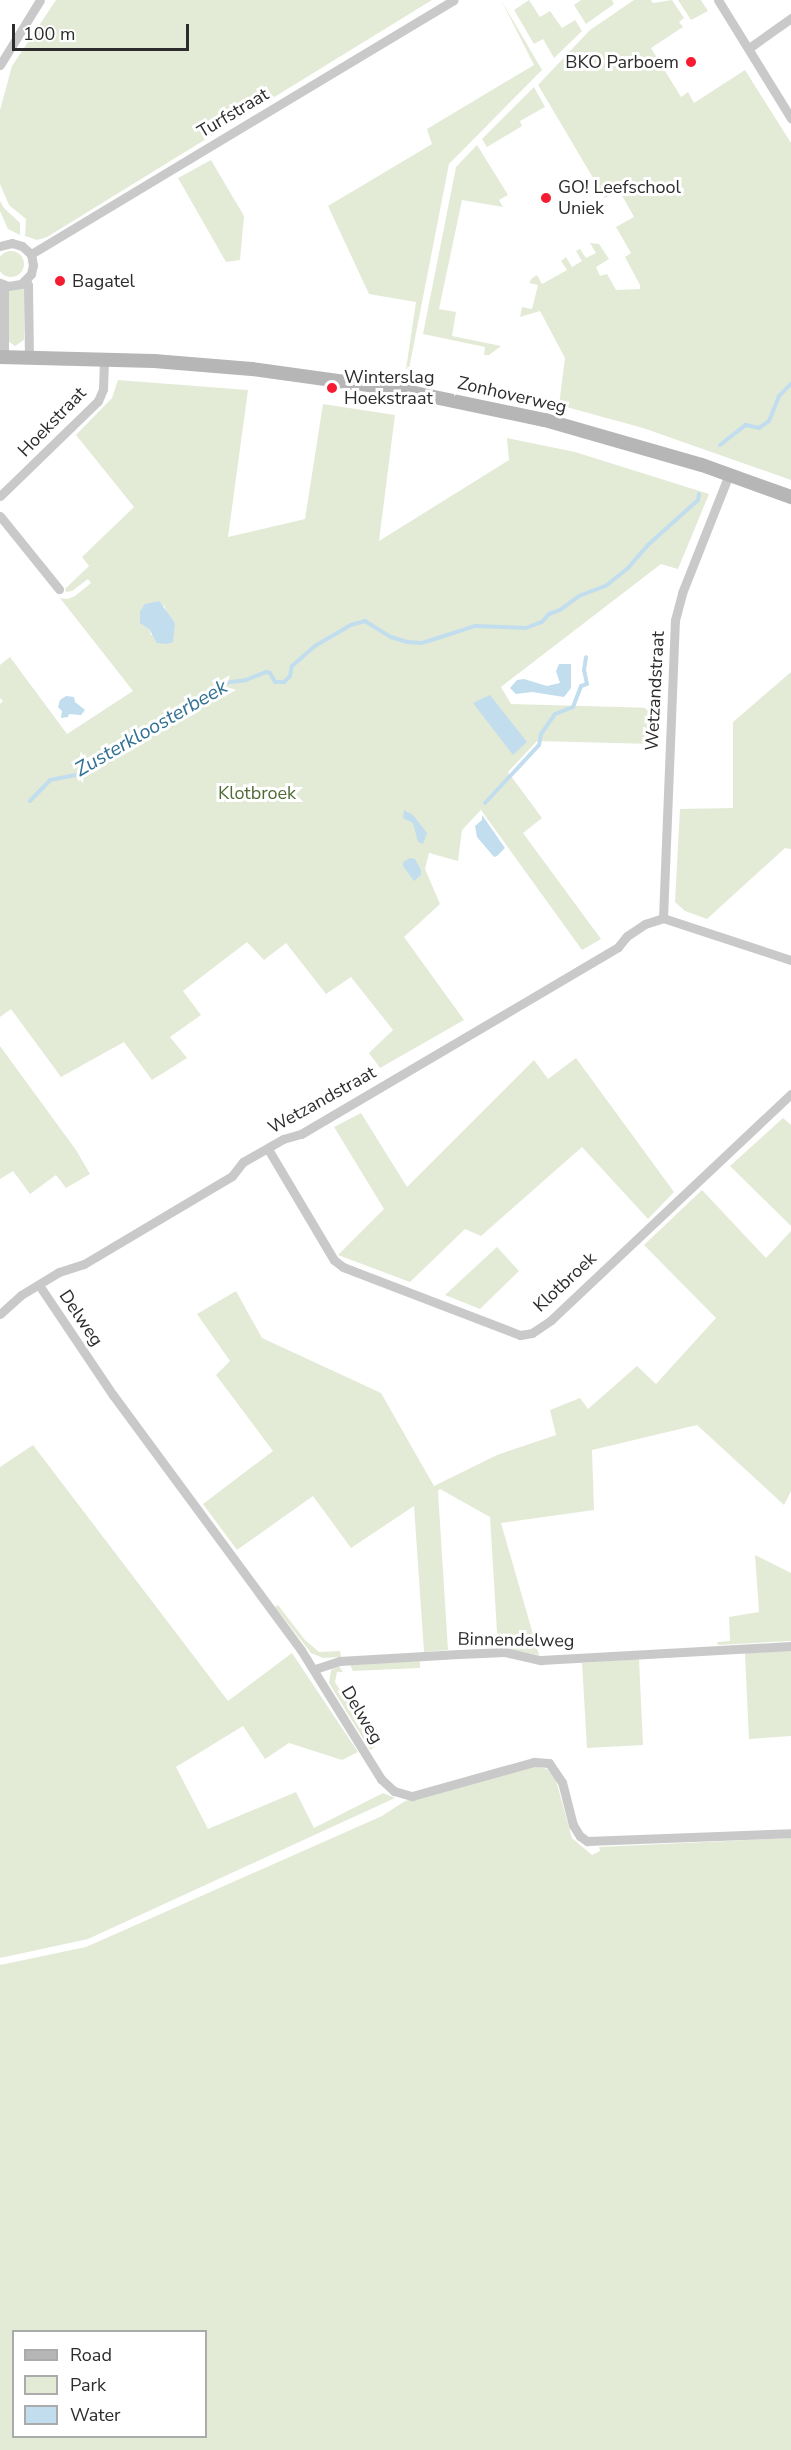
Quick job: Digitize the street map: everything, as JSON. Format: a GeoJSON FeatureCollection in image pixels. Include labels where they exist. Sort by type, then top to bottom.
{"type":"FeatureCollection","features":[{"type":"Feature","properties":{"kind":"street"},"geometry":{"type":"LineString","coordinates":[[0,65],[40,0]]}},
{"type":"Feature","properties":{"kind":"street","name":"Turfstraat"},"geometry":{"type":"LineString","coordinates":[[31,254],[453,0]]}},
{"type":"Feature","properties":{"kind":"street"},"geometry":{"type":"LineString","coordinates":[[718,0],[791,118]]}},
{"type":"Feature","properties":{"kind":"street"},"geometry":{"type":"LineString","coordinates":[[748,48],[791,18]]}},
{"type":"Feature","properties":{"kind":"street"},"geometry":{"type":"LineString","coordinates":[[1,243],[22,246],[31,254],[33,266],[26,280],[16,286],[2,284],[2,357]]}},
{"type":"Feature","properties":{"kind":"street"},"geometry":{"type":"LineString","coordinates":[[26,280],[29,288],[29,357]]}},
{"type":"Feature","properties":{"kind":"street","name":"Zonhoverweg"},"geometry":{"type":"LineString","coordinates":[[2,357],[104,359],[252,369],[409,391],[545,420],[729,474],[791,497]]}},
{"type":"Feature","properties":{"kind":"street","name":"Hoekstraat"},"geometry":{"type":"LineString","coordinates":[[0,496],[98,401],[103,388],[104,359]]}},
{"type":"Feature","properties":{"kind":"street","name":"Wetzandstraat"},"geometry":{"type":"LineString","coordinates":[[0,1314],[21,1295],[59,1272],[84,1264],[232,1176],[243,1162],[283,1139],[301,1134],[618,947],[627,936],[645,924],[663,918],[675,620],[682,593],[729,474]]}},
{"type":"Feature","properties":{"kind":"street"},"geometry":{"type":"LineString","coordinates":[[0,516],[59,589]]}},
{"type":"Feature","properties":{"kind":"street"},"geometry":{"type":"LineString","coordinates":[[663,918],[791,960]]}},
{"type":"Feature","properties":{"kind":"street","name":"Klotbroek"},"geometry":{"type":"LineString","coordinates":[[267,1149],[334,1260],[343,1267],[520,1335],[532,1333],[551,1320],[791,1094]]}},
{"type":"Feature","properties":{"kind":"street","name":"Delweg"},"geometry":{"type":"LineString","coordinates":[[39,1285],[113,1395],[315,1669],[381,1779],[394,1791],[412,1796],[534,1762],[549,1763],[557,1772],[573,1825],[580,1836],[587,1841],[791,1833]]}},
{"type":"Feature","properties":{"kind":"street","name":"Binnendelweg"},"geometry":{"type":"LineString","coordinates":[[315,1669],[339,1662],[459,1654],[505,1652],[541,1660],[791,1646]]}},
{"type":"Feature","properties":{"kind":"green space"},"geometry":{"type":"Polygon","coordinates":[[[56,0],[432,0],[47,237],[37,240],[25,236],[26,219],[9,205],[0,184],[0,110],[12,66],[56,0]]]}},
{"type":"Feature","properties":{"kind":"green space"},"geometry":{"type":"Polygon","coordinates":[[[501,0],[542,70],[449,164],[409,369],[406,369],[416,302],[369,294],[328,206],[432,144],[427,129],[534,65],[501,0]]]}},
{"type":"Feature","properties":{"kind":"green space"},"geometry":{"type":"Polygon","coordinates":[[[529,0],[540,17],[550,11],[562,28],[575,20],[582,31],[554,58],[543,39],[534,44],[514,10],[529,0]]]}},
{"type":"Feature","properties":{"kind":"green space"},"geometry":{"type":"Polygon","coordinates":[[[581,0],[612,0],[614,4],[586,24],[574,5],[581,0]]]}},
{"type":"Feature","properties":{"kind":"green space"},"geometry":{"type":"Polygon","coordinates":[[[634,0],[651,0],[653,3],[672,0],[684,18],[679,22],[683,27],[651,48],[681,97],[688,92],[694,103],[745,70],[791,143],[791,480],[643,428],[559,405],[565,358],[540,311],[520,317],[522,307],[532,309],[538,285],[529,283],[532,278],[537,275],[542,284],[567,270],[561,261],[566,257],[572,267],[582,261],[576,251],[580,249],[586,258],[596,253],[590,243],[599,244],[609,259],[596,267],[600,276],[607,274],[616,290],[640,289],[625,257],[631,253],[616,227],[634,217],[619,190],[605,198],[538,85],[590,30],[634,0]]]}},
{"type":"Feature","properties":{"kind":"green space"},"geometry":{"type":"Polygon","coordinates":[[[678,0],[701,0],[708,11],[691,20],[678,0]]]}},
{"type":"Feature","properties":{"kind":"green space"},"geometry":{"type":"Polygon","coordinates":[[[534,87],[545,107],[520,121],[522,126],[487,147],[482,139],[534,87]]]}},
{"type":"Feature","properties":{"kind":"green space"},"geometry":{"type":"Polygon","coordinates":[[[477,145],[508,195],[499,200],[503,207],[462,200],[439,309],[456,312],[452,336],[501,346],[489,355],[484,355],[485,347],[423,334],[456,167],[477,145]]]}},
{"type":"Feature","properties":{"kind":"green space"},"geometry":{"type":"Polygon","coordinates":[[[211,160],[244,216],[240,260],[226,262],[178,178],[211,160]]]}},
{"type":"Feature","properties":{"kind":"green space"},"geometry":{"type":"Polygon","coordinates":[[[0,201],[20,223],[20,235],[8,229],[0,211],[0,201]]]}},
{"type":"Feature","properties":{"kind":"green space"},"geometry":{"type":"Polygon","coordinates":[[[6,252],[16,252],[23,259],[23,269],[16,276],[6,276],[-1,269],[-1,259],[6,252]]]}},
{"type":"Feature","properties":{"kind":"green space"},"geometry":{"type":"Polygon","coordinates":[[[25,286],[24,340],[15,346],[8,341],[7,290],[25,286]]]}},
{"type":"Feature","properties":{"kind":"green space","name":"Klotbroek"},"geometry":{"type":"Polygon","coordinates":[[[118,380],[248,390],[228,537],[305,519],[323,404],[395,415],[379,541],[509,460],[507,438],[575,452],[709,494],[678,569],[661,564],[501,687],[511,704],[656,708],[654,744],[537,741],[508,772],[542,818],[523,833],[601,939],[582,950],[481,810],[462,830],[458,861],[429,853],[425,869],[440,904],[404,937],[464,1020],[380,1068],[369,1053],[393,1030],[351,977],[326,994],[286,943],[264,960],[247,942],[183,991],[201,1015],[170,1037],[187,1058],[152,1080],[124,1042],[61,1077],[11,1009],[0,1017],[0,704],[3,701],[0,698],[0,665],[10,657],[67,734],[133,691],[60,598],[68,599],[75,596],[91,583],[88,579],[72,591],[66,592],[65,589],[89,566],[82,557],[134,507],[76,435],[112,398],[118,380]],[[164,605],[149,629],[151,635],[175,623],[167,614],[164,605]]]}},
{"type":"Feature","properties":{"kind":"green space"},"geometry":{"type":"Polygon","coordinates":[[[791,672],[791,849],[785,848],[707,919],[685,911],[675,902],[680,809],[733,808],[733,722],[791,672]]]}},
{"type":"Feature","properties":{"kind":"green space"},"geometry":{"type":"Polygon","coordinates":[[[0,1046],[76,1150],[90,1174],[66,1188],[56,1175],[30,1194],[13,1171],[0,1179],[0,1046]]]}},
{"type":"Feature","properties":{"kind":"green space"},"geometry":{"type":"Polygon","coordinates":[[[576,1058],[674,1192],[648,1219],[582,1147],[481,1236],[465,1229],[410,1282],[338,1255],[384,1209],[334,1127],[361,1113],[407,1187],[534,1060],[548,1079],[576,1058]]]}},
{"type":"Feature","properties":{"kind":"green space"},"geometry":{"type":"Polygon","coordinates":[[[783,1118],[791,1125],[791,1226],[730,1166],[783,1118]]]}},
{"type":"Feature","properties":{"kind":"green space"},"geometry":{"type":"Polygon","coordinates":[[[702,1190],[766,1258],[791,1231],[791,1491],[784,1505],[697,1425],[592,1450],[594,1510],[501,1523],[539,1655],[498,1648],[490,1517],[440,1489],[438,1491],[448,1650],[424,1652],[414,1506],[351,1548],[313,1496],[237,1550],[203,1504],[273,1451],[216,1375],[230,1361],[197,1314],[236,1291],[262,1338],[381,1393],[434,1486],[497,1455],[556,1435],[550,1410],[580,1398],[588,1409],[637,1366],[656,1384],[716,1318],[644,1245],[702,1190]]]}},
{"type":"Feature","properties":{"kind":"green space"},"geometry":{"type":"Polygon","coordinates":[[[497,1247],[519,1271],[480,1309],[445,1295],[497,1247]]]}},
{"type":"Feature","properties":{"kind":"green space"},"geometry":{"type":"Polygon","coordinates":[[[33,1445],[228,1701],[292,1653],[358,1752],[342,1760],[289,1743],[265,1759],[243,1726],[176,1767],[208,1829],[296,1792],[314,1828],[383,1793],[395,1798],[88,1939],[0,1958],[0,1467],[33,1445]]]}},
{"type":"Feature","properties":{"kind":"green space"},"geometry":{"type":"Polygon","coordinates":[[[755,1555],[791,1573],[791,1641],[718,1645],[717,1642],[730,1641],[729,1617],[759,1612],[755,1555]]]}},
{"type":"Feature","properties":{"kind":"green space"},"geometry":{"type":"Polygon","coordinates":[[[278,1605],[305,1640],[319,1652],[340,1651],[341,1657],[323,1658],[311,1653],[275,1607],[278,1605]]]}},
{"type":"Feature","properties":{"kind":"green space"},"geometry":{"type":"Polygon","coordinates":[[[791,1650],[791,1736],[749,1739],[745,1653],[791,1650]]]}},
{"type":"Feature","properties":{"kind":"green space"},"geometry":{"type":"Polygon","coordinates":[[[639,1659],[643,1745],[587,1748],[582,1663],[639,1659]]]}},
{"type":"Feature","properties":{"kind":"green space"},"geometry":{"type":"Polygon","coordinates":[[[420,1661],[420,1668],[353,1671],[350,1665],[420,1661]]]}},
{"type":"Feature","properties":{"kind":"green space"},"geometry":{"type":"Polygon","coordinates":[[[339,1666],[343,1672],[337,1672],[335,1682],[375,1747],[370,1750],[329,1683],[331,1670],[339,1666]]]}},
{"type":"Feature","properties":{"kind":"green space"},"geometry":{"type":"Polygon","coordinates":[[[535,1766],[547,1769],[555,1777],[572,1838],[592,1855],[600,1851],[599,1847],[791,1838],[791,2450],[0,2450],[0,1965],[86,1947],[382,1816],[405,1801],[535,1766]]]}},
{"type":"Feature","properties":{"kind":"water"},"geometry":{"type":"Polygon","coordinates":[[[159,601],[175,623],[173,642],[166,644],[157,643],[149,629],[140,623],[140,611],[145,604],[159,601]]]}},
{"type":"Feature","properties":{"kind":"water"},"geometry":{"type":"Polygon","coordinates":[[[559,664],[571,664],[571,688],[564,697],[532,692],[516,694],[510,688],[517,680],[524,679],[547,686],[560,683],[556,671],[559,664]]]}},
{"type":"Feature","properties":{"kind":"water"},"geometry":{"type":"Polygon","coordinates":[[[490,695],[527,742],[513,755],[473,703],[490,695]]]}},
{"type":"Feature","properties":{"kind":"water"},"geometry":{"type":"Polygon","coordinates":[[[66,696],[74,697],[75,702],[85,710],[81,715],[69,714],[68,717],[61,718],[62,711],[58,707],[60,700],[66,696]]]}},
{"type":"Feature","properties":{"kind":"water"},"geometry":{"type":"Polygon","coordinates":[[[404,810],[413,815],[427,833],[423,844],[418,842],[413,823],[403,818],[404,810]]]}},
{"type":"Feature","properties":{"kind":"water"},"geometry":{"type":"Polygon","coordinates":[[[482,815],[505,848],[494,857],[477,837],[475,826],[482,820],[482,815]]]}},
{"type":"Feature","properties":{"kind":"water"},"geometry":{"type":"Polygon","coordinates":[[[410,858],[415,859],[421,870],[421,875],[414,881],[403,866],[403,862],[410,858]]]}},
{"type":"Feature","properties":{"kind":"waterway","name":"Zusterkloosterbeek"},"geometry":{"type":"LineString","coordinates":[[720,445],[746,425],[759,428],[769,421],[779,396],[791,384]]}},
{"type":"Feature","properties":{"kind":"waterway","name":"Zusterkloosterbeek"},"geometry":{"type":"LineString","coordinates":[[30,801],[50,780],[82,774],[105,753],[137,741],[223,683],[246,680],[266,672],[270,673],[275,682],[284,682],[290,676],[292,666],[315,646],[351,625],[365,621],[391,637],[407,642],[422,643],[475,626],[526,628],[542,622],[549,614],[560,610],[579,596],[607,585],[628,568],[648,545],[698,500],[699,494]]}},
{"type":"Feature","properties":{"kind":"waterway"},"geometry":{"type":"LineString","coordinates":[[485,803],[539,745],[541,734],[555,714],[573,707],[581,686],[587,684],[584,670],[586,657]]}},
{"type":"Feature","properties":{"kind":"place","name":"BKO Parboem"},"geometry":{"type":"Point","coordinates":[691,62]}},
{"type":"Feature","properties":{"kind":"place","name":"GO! Leefschool Uniek"},"geometry":{"type":"Point","coordinates":[546,198]}},
{"type":"Feature","properties":{"kind":"place","name":"Bagatel"},"geometry":{"type":"Point","coordinates":[60,281]}},
{"type":"Feature","properties":{"kind":"place","name":"Winterslag Hoekstraat"},"geometry":{"type":"Point","coordinates":[332,388]}}]}
